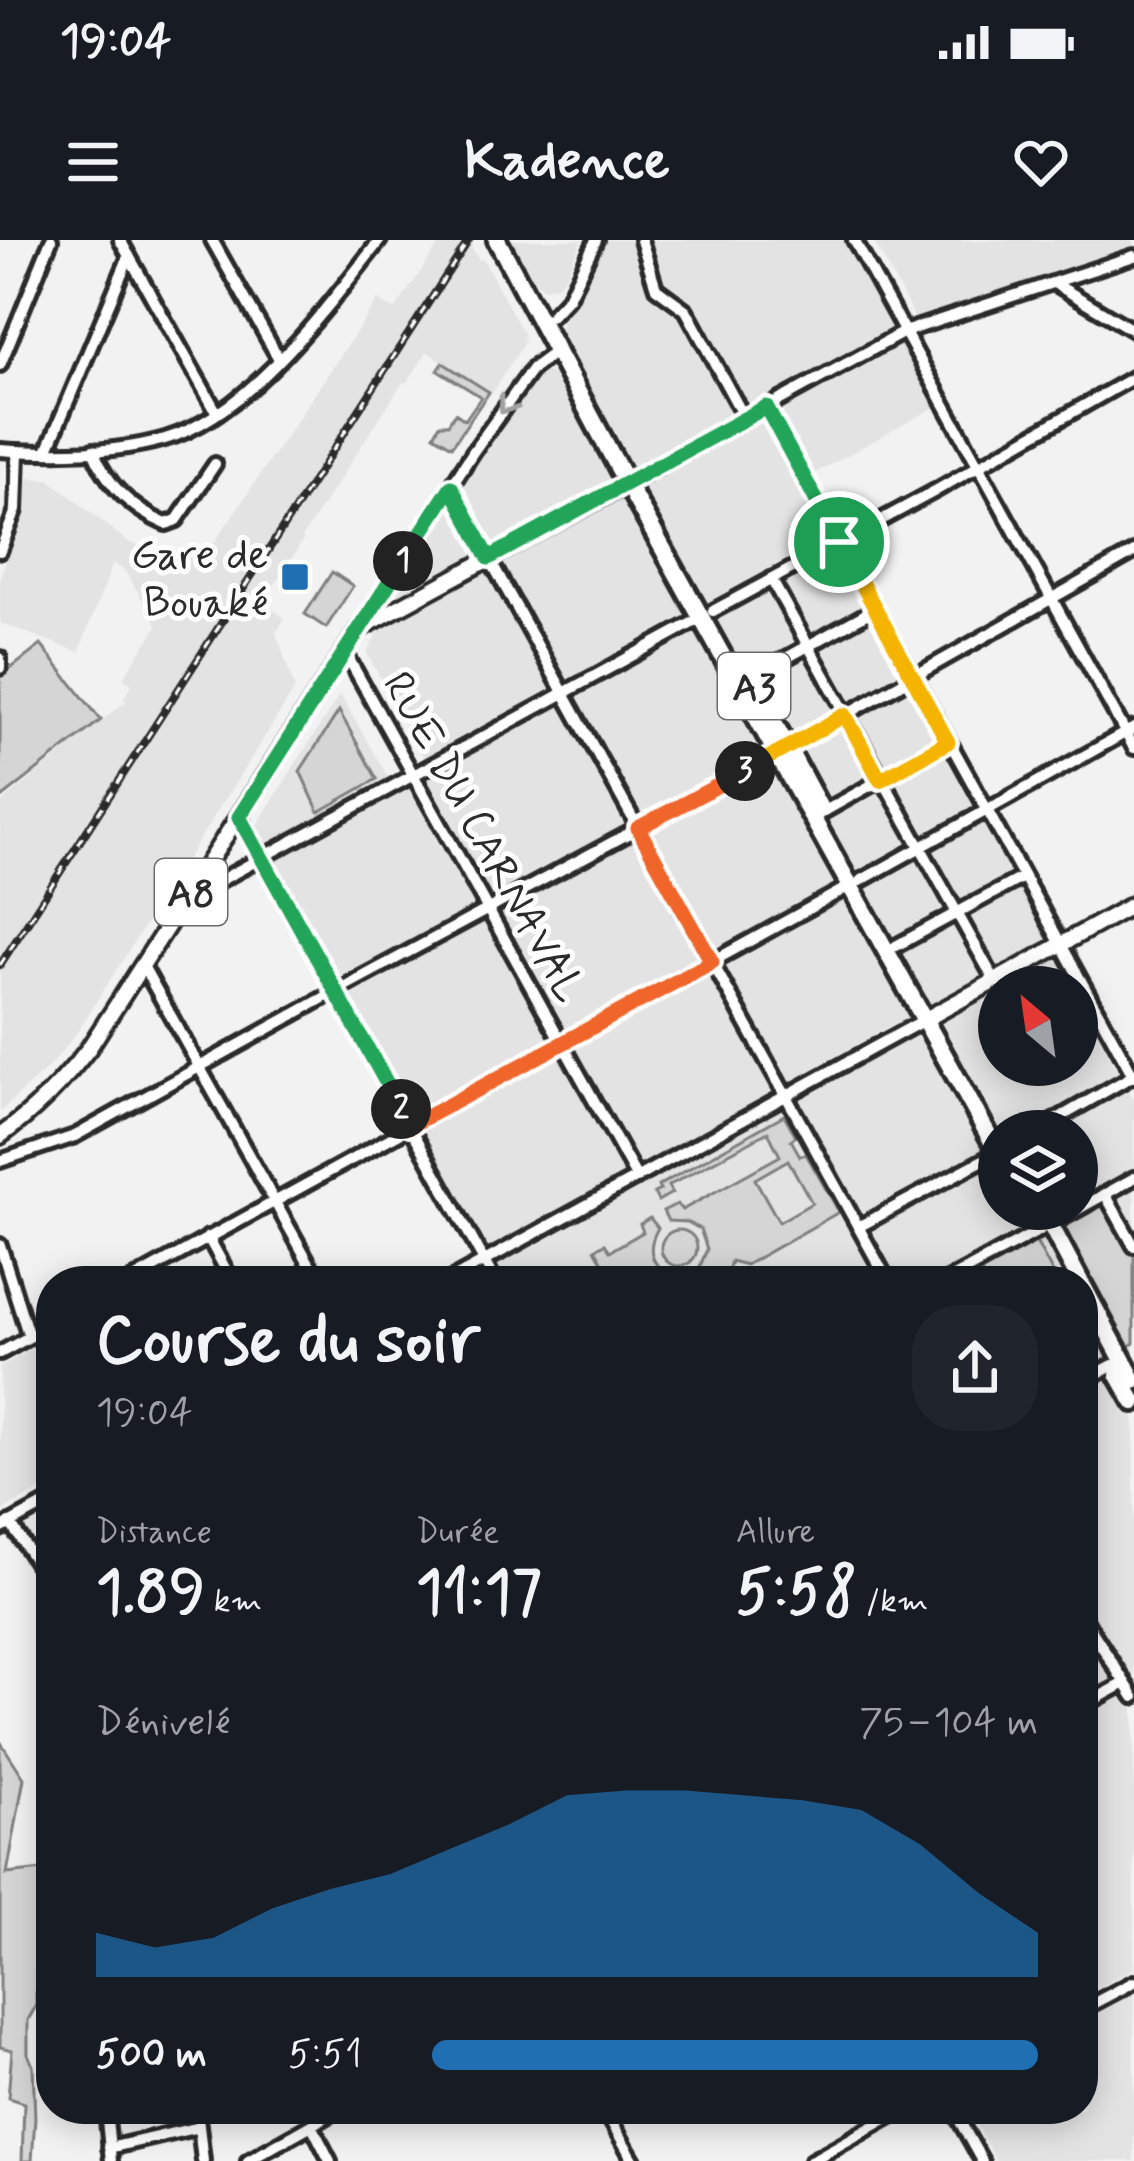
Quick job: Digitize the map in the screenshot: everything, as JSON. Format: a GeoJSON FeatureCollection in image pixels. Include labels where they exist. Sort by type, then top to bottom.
{"type":"FeatureCollection","features":[{"type":"Feature","properties":{"kind":"highway","name":"A3"},"geometry":{"type":"LineString","coordinates":[[496,240],[708,614],[978,1112]]}},
{"type":"Feature","properties":{"kind":"highway","name":"A3"},"geometry":{"type":"LineString","coordinates":[[510,240],[632,481]]}},
{"type":"Feature","properties":{"kind":"highway","name":"A3"},"geometry":{"type":"LineString","coordinates":[[708,614],[750,678],[783,750],[823,812],[855,883],[896,946],[929,1017],[986,1110]]}},
{"type":"Feature","properties":{"kind":"highway"},"geometry":{"type":"LineString","coordinates":[[1047,1230],[1061,1266]]}},
{"type":"Feature","properties":{"kind":"highway"},"geometry":{"type":"LineString","coordinates":[[1049,1230],[1071,1266]]}},
{"type":"Feature","properties":{"kind":"highway"},"geometry":{"type":"LineString","coordinates":[[1098,1313],[1134,1381]]}},
{"type":"Feature","properties":{"kind":"highway"},"geometry":{"type":"LineString","coordinates":[[1098,1328],[1123,1359],[1134,1402]]}},
{"type":"Feature","properties":{"kind":"main road"},"geometry":{"type":"LineString","coordinates":[[359,629],[632,481]]}},
{"type":"Feature","properties":{"kind":"main road","name":"A8"},"geometry":{"type":"LineString","coordinates":[[0,1136],[64,1081],[89,1048],[359,629]]}},
{"type":"Feature","properties":{"kind":"main road"},"geometry":{"type":"LineString","coordinates":[[1024,966],[1134,904]]}},
{"type":"Feature","properties":{"kind":"main road"},"geometry":{"type":"LineString","coordinates":[[929,1017],[978,991]]}},
{"type":"Feature","properties":{"kind":"street"},"geometry":{"type":"LineString","coordinates":[[0,365],[51,240]]}},
{"type":"Feature","properties":{"kind":"street"},"geometry":{"type":"LineString","coordinates":[[119,240],[218,413]]}},
{"type":"Feature","properties":{"kind":"street"},"geometry":{"type":"LineString","coordinates":[[212,240],[279,359]]}},
{"type":"Feature","properties":{"kind":"street"},"geometry":{"type":"LineString","coordinates":[[0,450],[118,449],[170,438],[218,413],[279,359],[380,240]]}},
{"type":"Feature","properties":{"kind":"street"},"geometry":{"type":"LineString","coordinates":[[550,316],[568,298],[596,240]]}},
{"type":"Feature","properties":{"kind":"street"},"geometry":{"type":"LineString","coordinates":[[641,240],[656,288],[686,310],[745,419]]}},
{"type":"Feature","properties":{"kind":"street"},"geometry":{"type":"LineString","coordinates":[[854,240],[1052,599],[1130,730],[1134,748]]}},
{"type":"Feature","properties":{"kind":"street"},"geometry":{"type":"LineString","coordinates":[[47,451],[129,256]]}},
{"type":"Feature","properties":{"kind":"street"},"geometry":{"type":"LineString","coordinates":[[632,481],[904,332],[1134,256]]}},
{"type":"Feature","properties":{"kind":"street"},"geometry":{"type":"LineString","coordinates":[[1054,283],[1134,331]]}},
{"type":"Feature","properties":{"kind":"street"},"geometry":{"type":"LineString","coordinates":[[359,629],[533,368],[556,351]]}},
{"type":"Feature","properties":{"kind":"street"},"geometry":{"type":"LineString","coordinates":[[187,898],[1134,377]]}},
{"type":"Feature","properties":{"kind":"street"},"geometry":{"type":"LineString","coordinates":[[766,407],[1134,1076],[1073,1110]]}},
{"type":"Feature","properties":{"kind":"street"},"geometry":{"type":"LineString","coordinates":[[92,450],[102,473],[120,495],[166,524],[176,520],[215,464]]}},
{"type":"Feature","properties":{"kind":"street"},"geometry":{"type":"LineString","coordinates":[[0,551],[16,510],[18,451]]}},
{"type":"Feature","properties":{"kind":"street"},"geometry":{"type":"LineString","coordinates":[[451,487],[880,1266]]}},
{"type":"Feature","properties":{"kind":"street"},"geometry":{"type":"LineString","coordinates":[[0,1161],[75,1136],[783,750],[1134,552]]}},
{"type":"Feature","properties":{"kind":"street"},"geometry":{"type":"LineString","coordinates":[[771,580],[986,966]]}},
{"type":"Feature","properties":{"kind":"street"},"geometry":{"type":"LineString","coordinates":[[750,678],[875,609]]}},
{"type":"Feature","properties":{"kind":"street","name":"RUE DU CARNAVAL"},"geometry":{"type":"LineString","coordinates":[[345,652],[637,1178]]}},
{"type":"Feature","properties":{"kind":"street"},"geometry":{"type":"LineString","coordinates":[[0,658],[0,668]]}},
{"type":"Feature","properties":{"kind":"street"},"geometry":{"type":"LineString","coordinates":[[157,1266],[1130,730]]}},
{"type":"Feature","properties":{"kind":"street"},"geometry":{"type":"LineString","coordinates":[[823,812],[948,742]]}},
{"type":"Feature","properties":{"kind":"street"},"geometry":{"type":"LineString","coordinates":[[239,817],[487,1266]]}},
{"type":"Feature","properties":{"kind":"street"},"geometry":{"type":"LineString","coordinates":[[896,946],[1023,877]]}},
{"type":"Feature","properties":{"kind":"street"},"geometry":{"type":"LineString","coordinates":[[143,966],[311,1266]]}},
{"type":"Feature","properties":{"kind":"street"},"geometry":{"type":"LineString","coordinates":[[475,1266],[929,1017]]}},
{"type":"Feature","properties":{"kind":"street"},"geometry":{"type":"LineString","coordinates":[[858,1227],[978,1164]]}},
{"type":"Feature","properties":{"kind":"street"},"geometry":{"type":"LineString","coordinates":[[1098,1197],[1134,1178]]}},
{"type":"Feature","properties":{"kind":"street"},"geometry":{"type":"LineString","coordinates":[[1105,1194],[1134,1246]]}},
{"type":"Feature","properties":{"kind":"street"},"geometry":{"type":"LineString","coordinates":[[982,1266],[1032,1230]]}},
{"type":"Feature","properties":{"kind":"street"},"geometry":{"type":"LineString","coordinates":[[208,1237],[224,1266]]}},
{"type":"Feature","properties":{"kind":"street"},"geometry":{"type":"LineString","coordinates":[[0,1245],[29,1337]]}},
{"type":"Feature","properties":{"kind":"street"},"geometry":{"type":"LineString","coordinates":[[0,1353],[36,1333]]}},
{"type":"Feature","properties":{"kind":"street"},"geometry":{"type":"LineString","coordinates":[[36,1509],[5,1526],[36,1566]]}},
{"type":"Feature","properties":{"kind":"street"},"geometry":{"type":"LineString","coordinates":[[1098,1641],[1134,1697]]}},
{"type":"Feature","properties":{"kind":"street"},"geometry":{"type":"LineString","coordinates":[[1098,1698],[1125,1683]]}},
{"type":"Feature","properties":{"kind":"street"},"geometry":{"type":"LineString","coordinates":[[1098,2001],[1134,1982]]}},
{"type":"Feature","properties":{"kind":"street"},"geometry":{"type":"LineString","coordinates":[[108,2124],[111,2154],[199,2127]]}},
{"type":"Feature","properties":{"kind":"street"},"geometry":{"type":"LineString","coordinates":[[199,2124],[203,2161]]}},
{"type":"Feature","properties":{"kind":"street"},"geometry":{"type":"LineString","coordinates":[[248,2161],[315,2124]]}},
{"type":"Feature","properties":{"kind":"street"},"geometry":{"type":"LineString","coordinates":[[613,2124],[634,2161]]}},
{"type":"Feature","properties":{"kind":"street"},"geometry":{"type":"LineString","coordinates":[[811,2161],[877,2124]]}},
{"type":"Feature","properties":{"kind":"street"},"geometry":{"type":"LineString","coordinates":[[961,2124],[982,2161]]}},
{"type":"Feature","properties":{"kind":"street"},"geometry":{"type":"LineString","coordinates":[[312,2126],[330,2161]]}},
{"type":"Feature","properties":{"kind":"shaded area"},"geometry":{"type":"Polygon","coordinates":[[[442,240],[467,240],[479,260],[483,259],[525,341],[492,393],[427,352],[407,383],[403,382],[263,603],[285,618],[276,633],[295,689],[77,1032],[54,1062],[0,1112],[0,804],[126,701],[132,684],[123,678],[157,627],[125,571],[113,563],[79,652],[0,623],[0,577],[24,513],[23,478],[49,479],[128,542],[161,552],[210,549],[378,300],[395,310],[442,240]]]}},
{"type":"Feature","properties":{"kind":"shaded area"},"geometry":{"type":"Polygon","coordinates":[[[510,240],[582,240],[565,277],[556,286],[544,288],[536,283],[510,240]]]}},
{"type":"Feature","properties":{"kind":"shaded area"},"geometry":{"type":"Polygon","coordinates":[[[600,240],[846,240],[937,406],[797,483],[826,537],[424,758],[367,653],[382,624],[641,482],[558,331],[600,240]]]}},
{"type":"Feature","properties":{"kind":"shaded area"},"geometry":{"type":"Polygon","coordinates":[[[873,240],[1134,240],[1134,245],[915,318],[873,240]]]}},
{"type":"Feature","properties":{"kind":"shaded area"},"geometry":{"type":"Polygon","coordinates":[[[443,363],[489,392],[452,446],[434,435],[440,424],[448,424],[455,413],[465,420],[481,397],[438,370],[443,363]]]}},
{"type":"Feature","properties":{"kind":"shaded area"},"geometry":{"type":"Polygon","coordinates":[[[536,369],[554,374],[612,480],[400,598],[395,588],[536,369]]]}},
{"type":"Feature","properties":{"kind":"shaded area"},"geometry":{"type":"Polygon","coordinates":[[[834,551],[1048,940],[1001,966],[978,966],[978,978],[924,1008],[710,619],[834,551]]]}},
{"type":"Feature","properties":{"kind":"shaded area"},"geometry":{"type":"Polygon","coordinates":[[[332,572],[353,586],[326,628],[305,614],[332,572]]]}},
{"type":"Feature","properties":{"kind":"shaded area"},"geometry":{"type":"Polygon","coordinates":[[[696,626],[910,1015],[488,1249],[255,828],[340,694],[396,791],[696,626]]]}},
{"type":"Feature","properties":{"kind":"shaded area"},"geometry":{"type":"Polygon","coordinates":[[[41,645],[101,720],[3,797],[0,677],[41,645]]]}},
{"type":"Feature","properties":{"kind":"shaded area"},"geometry":{"type":"Polygon","coordinates":[[[339,711],[377,779],[319,812],[300,771],[339,711]]]}},
{"type":"Feature","properties":{"kind":"shaded area"},"geometry":{"type":"Polygon","coordinates":[[[1055,956],[1060,966],[1037,966],[1055,956]]]}},
{"type":"Feature","properties":{"kind":"shaded area"},"geometry":{"type":"Polygon","coordinates":[[[978,999],[978,1086],[1098,1086],[1098,1034],[1134,1100],[1134,1968],[1098,1988],[1098,1266],[497,1265],[978,999]]]}},
{"type":"Feature","properties":{"kind":"shaded area"},"geometry":{"type":"Polygon","coordinates":[[[784,1115],[800,1156],[806,1154],[839,1212],[746,1265],[731,1261],[730,1266],[700,1266],[707,1249],[700,1229],[687,1222],[668,1221],[663,1211],[677,1204],[682,1210],[780,1156],[768,1132],[668,1186],[672,1193],[658,1201],[654,1193],[660,1190],[658,1186],[784,1115]],[[788,1160],[755,1179],[779,1222],[812,1203],[788,1160]]]}},
{"type":"Feature","properties":{"kind":"shaded area"},"geometry":{"type":"Polygon","coordinates":[[[1105,1203],[1134,1255],[1134,1343],[1118,1352],[1098,1316],[1098,1266],[1070,1266],[1051,1233],[1098,1230],[1098,1207],[1105,1203]]]}},
{"type":"Feature","properties":{"kind":"shaded area"},"geometry":{"type":"Polygon","coordinates":[[[650,1218],[658,1228],[651,1251],[658,1266],[605,1266],[595,1249],[605,1244],[610,1251],[643,1232],[640,1224],[650,1218]]]}},
{"type":"Feature","properties":{"kind":"shaded area"},"geometry":{"type":"Polygon","coordinates":[[[679,1230],[692,1235],[697,1248],[692,1261],[679,1266],[666,1261],[661,1248],[666,1235],[679,1230]]]}},
{"type":"Feature","properties":{"kind":"shaded area"},"geometry":{"type":"Polygon","coordinates":[[[1035,1240],[1049,1266],[987,1266],[1035,1240]]]}},
{"type":"Feature","properties":{"kind":"shaded area"},"geometry":{"type":"Polygon","coordinates":[[[36,1346],[36,1492],[0,1512],[0,1367],[36,1346]]]}},
{"type":"Feature","properties":{"kind":"shaded area"},"geometry":{"type":"Polygon","coordinates":[[[0,1741],[24,1778],[7,1874],[36,1871],[36,2006],[28,2020],[35,2118],[32,2161],[22,2161],[24,2103],[8,2098],[12,2050],[0,2047],[0,1741]]]}},
{"type":"Feature","properties":{"kind":"shaded area"},"geometry":{"type":"Polygon","coordinates":[[[1134,1993],[1134,2161],[996,2161],[976,2124],[1098,2124],[1098,2013],[1134,1993]]]}},
{"type":"Feature","properties":{"kind":"railway"},"geometry":{"type":"LineString","coordinates":[[0,965],[469,240]]}},
{"type":"Feature","properties":{"kind":"place","name":"Gare de Bouaké"},"geometry":{"type":"Point","coordinates":[295,577]}},
{"type":"Feature","properties":{"kind":"route"},"geometry":{"type":"LineString","coordinates":[[766,407],[839,542],[948,742],[880,780],[845,715],[638,828],[712,962],[410,1126],[239,817],[451,487],[489,558],[766,407]]}}]}
